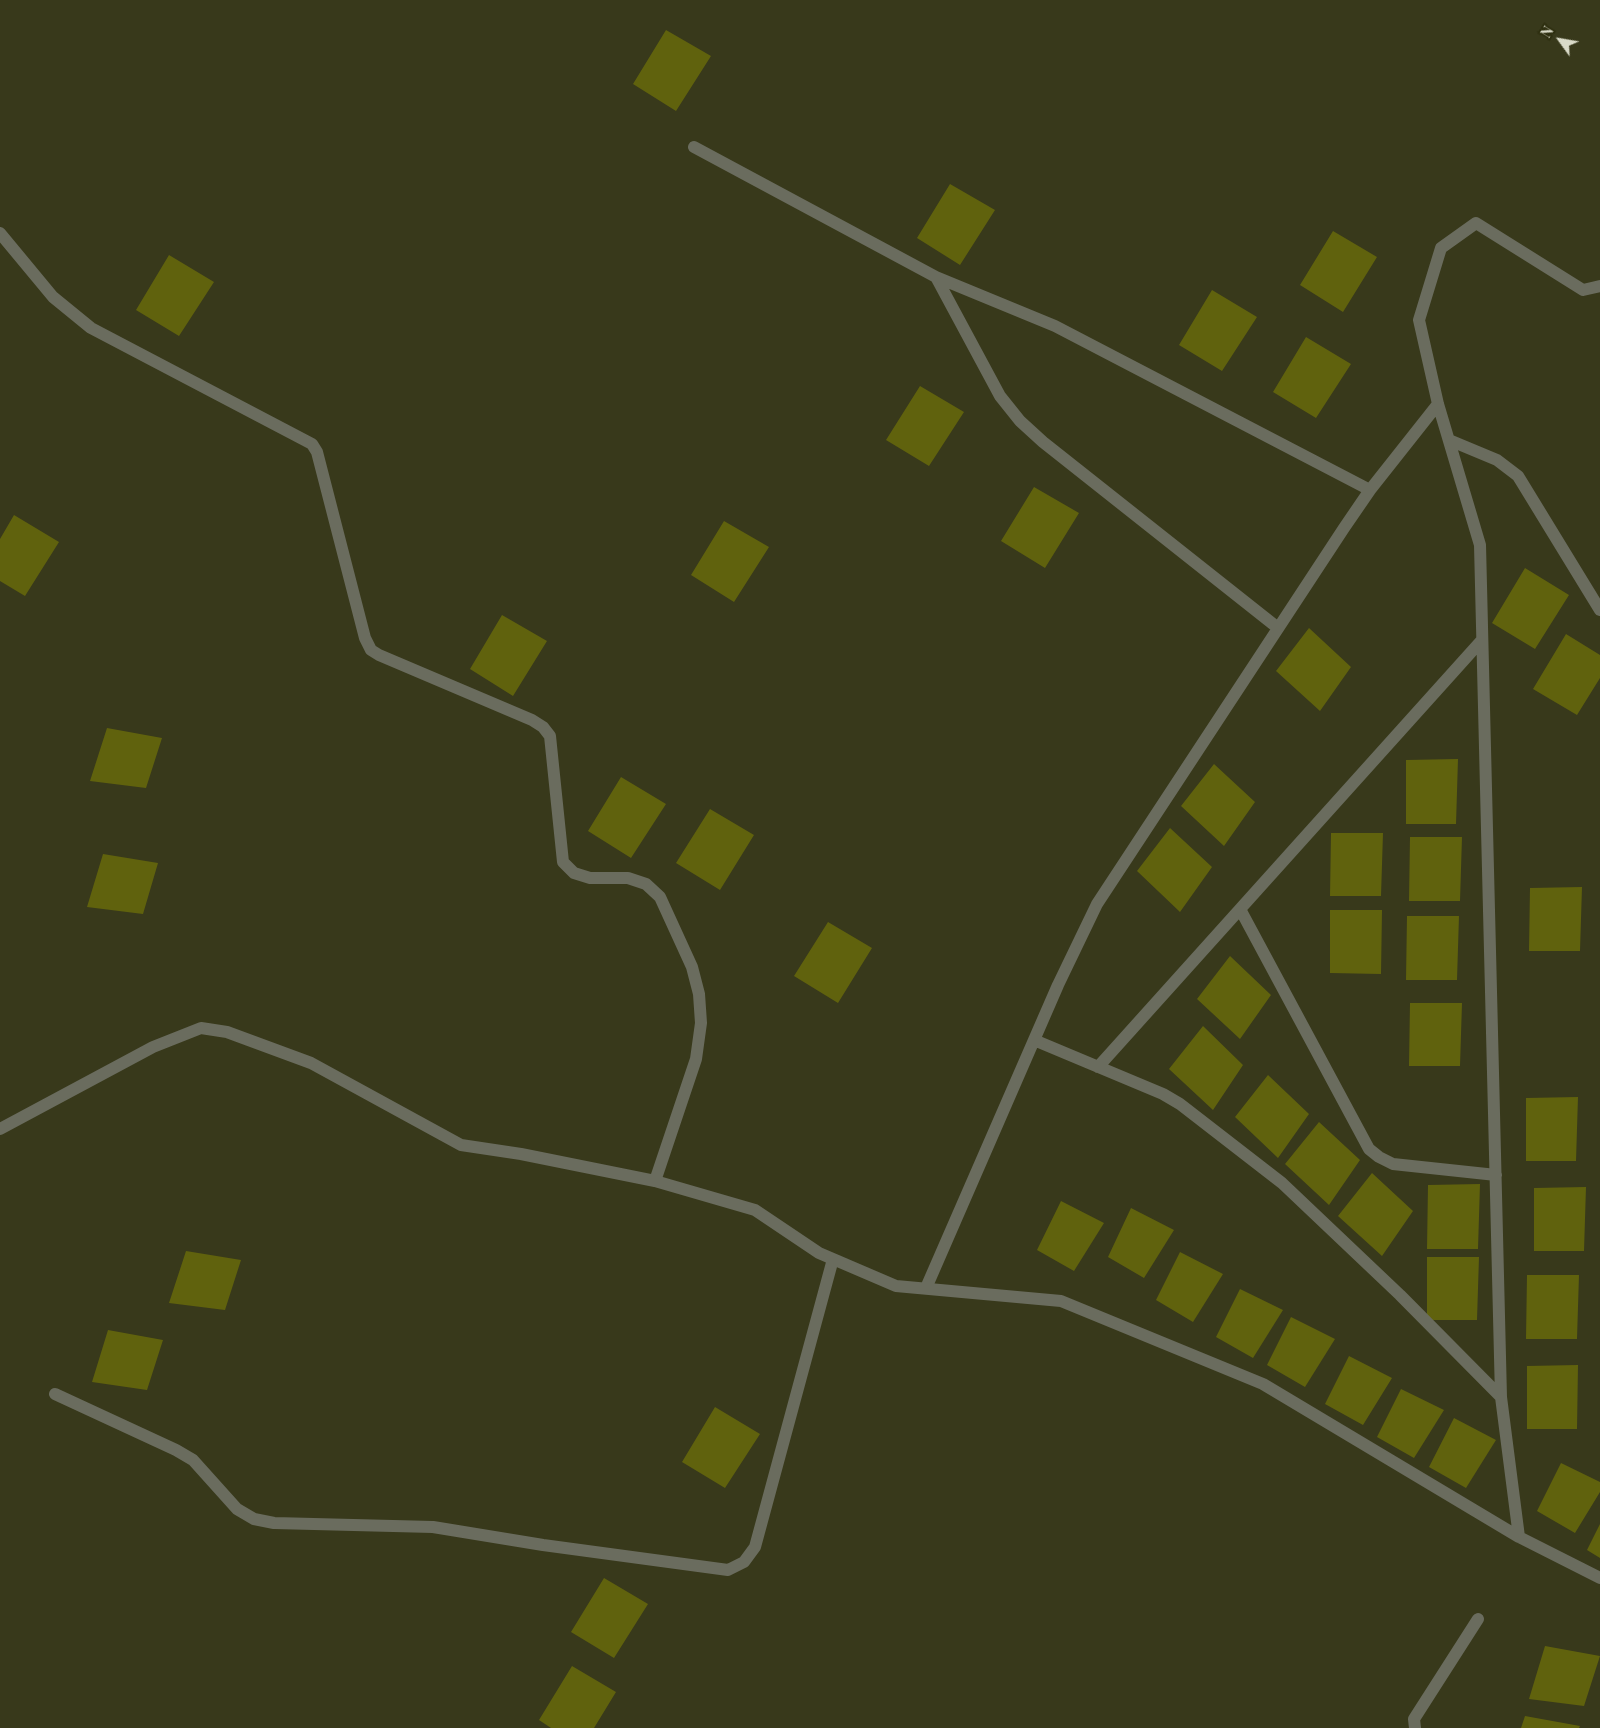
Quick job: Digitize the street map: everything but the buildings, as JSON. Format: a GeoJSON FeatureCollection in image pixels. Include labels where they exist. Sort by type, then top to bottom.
{"type":"FeatureCollection","features":[{"type":"Feature","properties":{"kind":"street"},"geometry":{"type":"LineString","coordinates":[[694,147],[936,277],[1055,326],[1370,490]]}},
{"type":"Feature","properties":{"kind":"street"},"geometry":{"type":"LineString","coordinates":[[1519,1537],[1501,1397],[1480,545],[1438,404],[1419,320],[1440,248],[1476,223],[1583,290],[1600,286]]}},
{"type":"Feature","properties":{"kind":"street"},"geometry":{"type":"LineString","coordinates":[[0,233],[52,297],[91,328],[312,444],[317,452],[366,638],[372,650],[379,655],[532,720],[543,727],[550,736],[563,862],[574,874],[590,878],[628,878],[646,884],[660,897],[692,967],[699,994],[701,1023],[696,1059],[655,1181]]}},
{"type":"Feature","properties":{"kind":"street"},"geometry":{"type":"LineString","coordinates":[[936,277],[1000,396],[1020,421],[1043,442],[1278,628]]}},
{"type":"Feature","properties":{"kind":"street"},"geometry":{"type":"LineString","coordinates":[[926,1288],[1034,1040],[1097,904],[1370,490],[1438,404]]}},
{"type":"Feature","properties":{"kind":"street"},"geometry":{"type":"LineString","coordinates":[[1449,440],[1497,460],[1518,476],[1600,610]]}},
{"type":"Feature","properties":{"kind":"street"},"geometry":{"type":"LineString","coordinates":[[1098,1067],[1482,640]]}},
{"type":"Feature","properties":{"kind":"street"},"geometry":{"type":"LineString","coordinates":[[1240,909],[1369,1148],[1379,1157],[1393,1164],[1496,1175]]}},
{"type":"Feature","properties":{"kind":"street"},"geometry":{"type":"LineString","coordinates":[[0,1129],[153,1046],[201,1028],[227,1032],[311,1062],[461,1145],[521,1154],[655,1181],[755,1210],[819,1253],[896,1286],[1061,1300],[1254,1381],[1519,1537],[1600,1578]]}},
{"type":"Feature","properties":{"kind":"street"},"geometry":{"type":"LineString","coordinates":[[1034,1040],[1163,1094],[1180,1104],[1282,1183],[1400,1295],[1501,1397]]}},
{"type":"Feature","properties":{"kind":"street"},"geometry":{"type":"LineString","coordinates":[[55,1394],[176,1450],[193,1460],[237,1509],[254,1519],[274,1522],[433,1527],[543,1545],[728,1570],[744,1562],[755,1547],[833,1259]]}},
{"type":"Feature","properties":{"kind":"street"},"geometry":{"type":"LineString","coordinates":[[1415,1728],[1414,1719],[1478,1619]]}}]}
